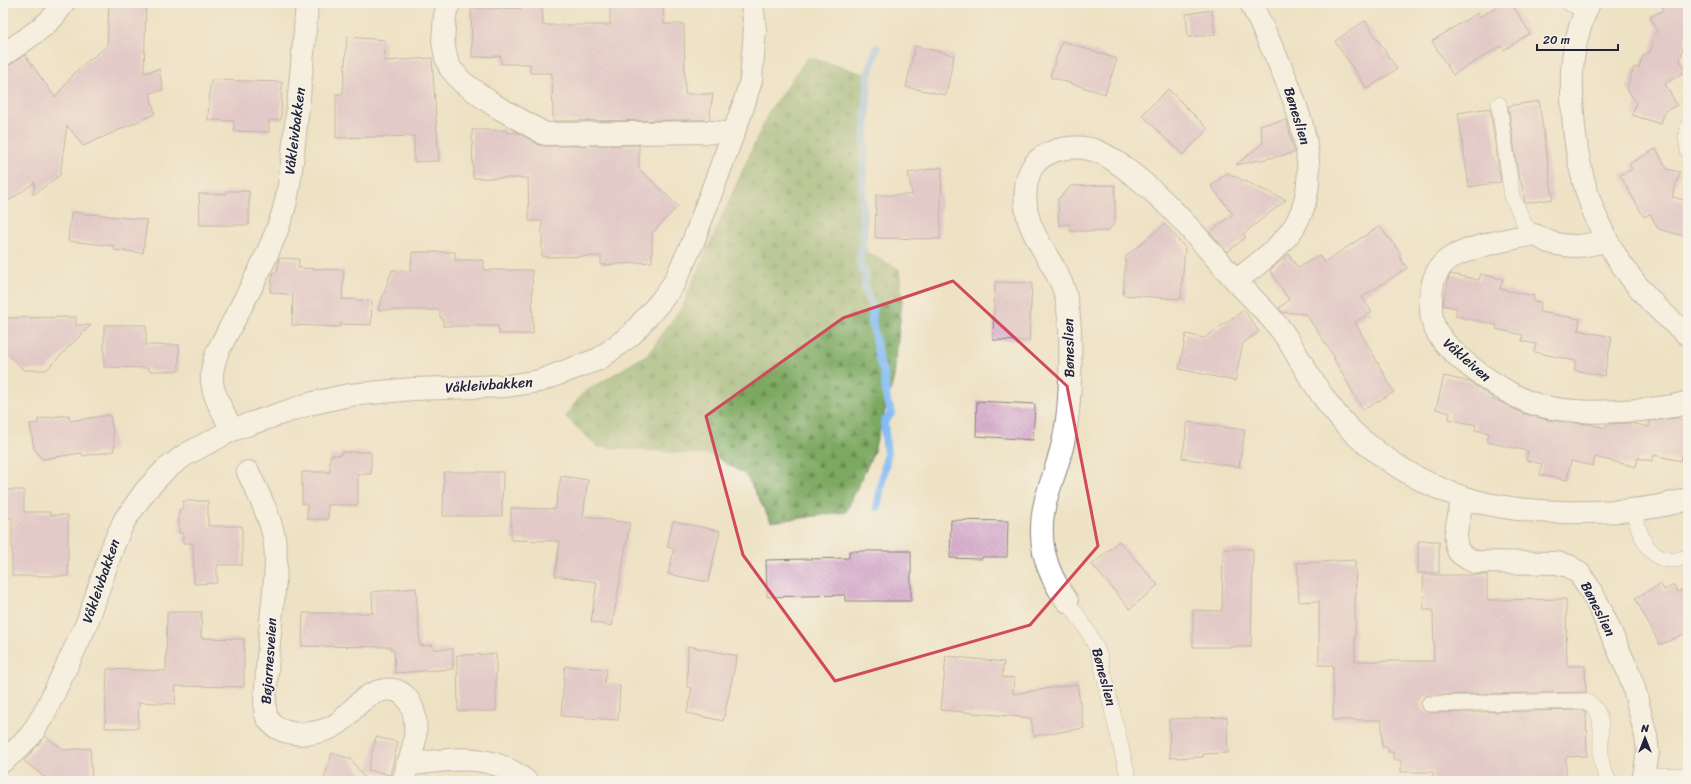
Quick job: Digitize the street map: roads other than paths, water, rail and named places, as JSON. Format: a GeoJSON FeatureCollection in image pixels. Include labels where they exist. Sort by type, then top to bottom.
{"type":"FeatureCollection","features":[{"type":"Feature","properties":{"kind":"street"},"geometry":{"type":"LineString","coordinates":[[3,56],[53,18],[63,3]]}},
{"type":"Feature","properties":{"kind":"street","name":"Våkleivbakken"},"geometry":{"type":"LineString","coordinates":[[232,430],[216,396],[212,381],[213,368],[217,353],[268,251],[283,212],[293,157],[307,3]]}},
{"type":"Feature","properties":{"kind":"street"},"geometry":{"type":"LineString","coordinates":[[449,3],[445,14],[443,41],[446,58],[450,68],[462,82],[494,105],[545,134],[713,132],[733,134]]}},
{"type":"Feature","properties":{"kind":"street","name":"Våkleivbakken"},"geometry":{"type":"LineString","coordinates":[[3,761],[30,735],[45,712],[87,623],[113,546],[124,520],[132,507],[146,490],[165,470],[185,455],[232,430],[309,404],[349,395],[414,389],[507,386],[539,381],[599,359],[631,335],[674,284],[693,242],[733,134],[751,80],[755,30],[752,3]]}},
{"type":"Feature","properties":{"kind":"street","name":"Bøneslien"},"geometry":{"type":"LineString","coordinates":[[1236,281],[1266,256],[1293,228],[1302,212],[1306,199],[1308,177],[1308,153],[1302,124],[1294,99],[1252,3]]}},
{"type":"Feature","properties":{"kind":"street"},"geometry":{"type":"LineString","coordinates":[[1581,6],[1571,65],[1574,132],[1579,167],[1589,202],[1606,240],[1635,284],[1666,318],[1688,335]]}},
{"type":"Feature","properties":{"kind":"street","name":"Bøneslien"},"geometry":{"type":"LineString","coordinates":[[1067,601],[1050,575],[1042,539],[1046,500],[1064,438],[1068,413],[1070,333],[1068,307],[1065,291],[1059,277],[1033,234],[1027,216],[1025,201],[1028,177],[1033,166],[1043,156],[1057,150],[1083,147],[1098,151],[1113,159],[1140,180],[1172,209],[1282,332],[1298,356],[1313,383],[1352,432],[1382,456],[1414,477],[1463,498],[1492,506],[1526,511],[1561,513],[1634,511],[1688,499]]}},
{"type":"Feature","properties":{"kind":"street"},"geometry":{"type":"LineString","coordinates":[[1534,234],[1548,241],[1561,245],[1588,246],[1606,240]]}},
{"type":"Feature","properties":{"kind":"street","name":"Våkleiven"},"geometry":{"type":"LineString","coordinates":[[1534,234],[1490,243],[1453,256],[1439,268],[1434,277],[1431,308],[1434,325],[1441,338],[1458,356],[1485,378],[1512,394],[1537,405],[1567,410],[1602,412],[1658,408],[1688,402]]}},
{"type":"Feature","properties":{"kind":"street","name":"Bøjarnesveien"},"geometry":{"type":"LineString","coordinates":[[248,472],[270,522],[274,538],[276,557],[264,702],[267,718],[280,730],[299,734],[320,731],[339,723],[368,696],[381,690],[395,689],[406,696],[412,705],[414,718],[416,737],[405,773]]}},
{"type":"Feature","properties":{"kind":"street","name":"Bøneslien"},"geometry":{"type":"LineString","coordinates":[[1463,498],[1456,526],[1456,541],[1459,552],[1466,558],[1476,562],[1557,563],[1569,566],[1579,573],[1586,583],[1598,604],[1634,688],[1646,736],[1648,752],[1640,778]]}},
{"type":"Feature","properties":{"kind":"street","name":"Bøjarnesveien"},"geometry":{"type":"LineString","coordinates":[[405,773],[457,759],[477,759],[493,762],[510,770],[526,781]]}},
{"type":"Feature","properties":{"kind":"lane"},"geometry":{"type":"LineString","coordinates":[[1499,104],[1512,196],[1525,225],[1534,234]]}},
{"type":"Feature","properties":{"kind":"lane"},"geometry":{"type":"LineString","coordinates":[[1688,126],[1686,137],[1688,151]]}},
{"type":"Feature","properties":{"kind":"lane"},"geometry":{"type":"LineString","coordinates":[[1634,511],[1643,541],[1650,550],[1660,557],[1670,560],[1688,557]]}},
{"type":"Feature","properties":{"kind":"lane","name":"Bøneslien"},"geometry":{"type":"LineString","coordinates":[[1067,601],[1080,617],[1093,639],[1099,654],[1129,781]]}},
{"type":"Feature","properties":{"kind":"lane"},"geometry":{"type":"LineString","coordinates":[[1429,704],[1585,701],[1593,704],[1598,711],[1600,721],[1601,762],[1609,781]]}},
{"type":"Feature","properties":{"kind":"lane","name":"Bøneslien"},"geometry":{"type":"LineString","coordinates":[[1640,778],[1688,775]]}},
{"type":"Feature","properties":{"kind":"waterway"},"geometry":{"type":"LineString","coordinates":[[877,48],[868,75],[862,196],[863,235],[860,265],[865,274],[865,292],[873,307],[872,320],[879,360],[884,375],[887,402],[892,412],[884,422],[887,455],[877,507]]}}]}
